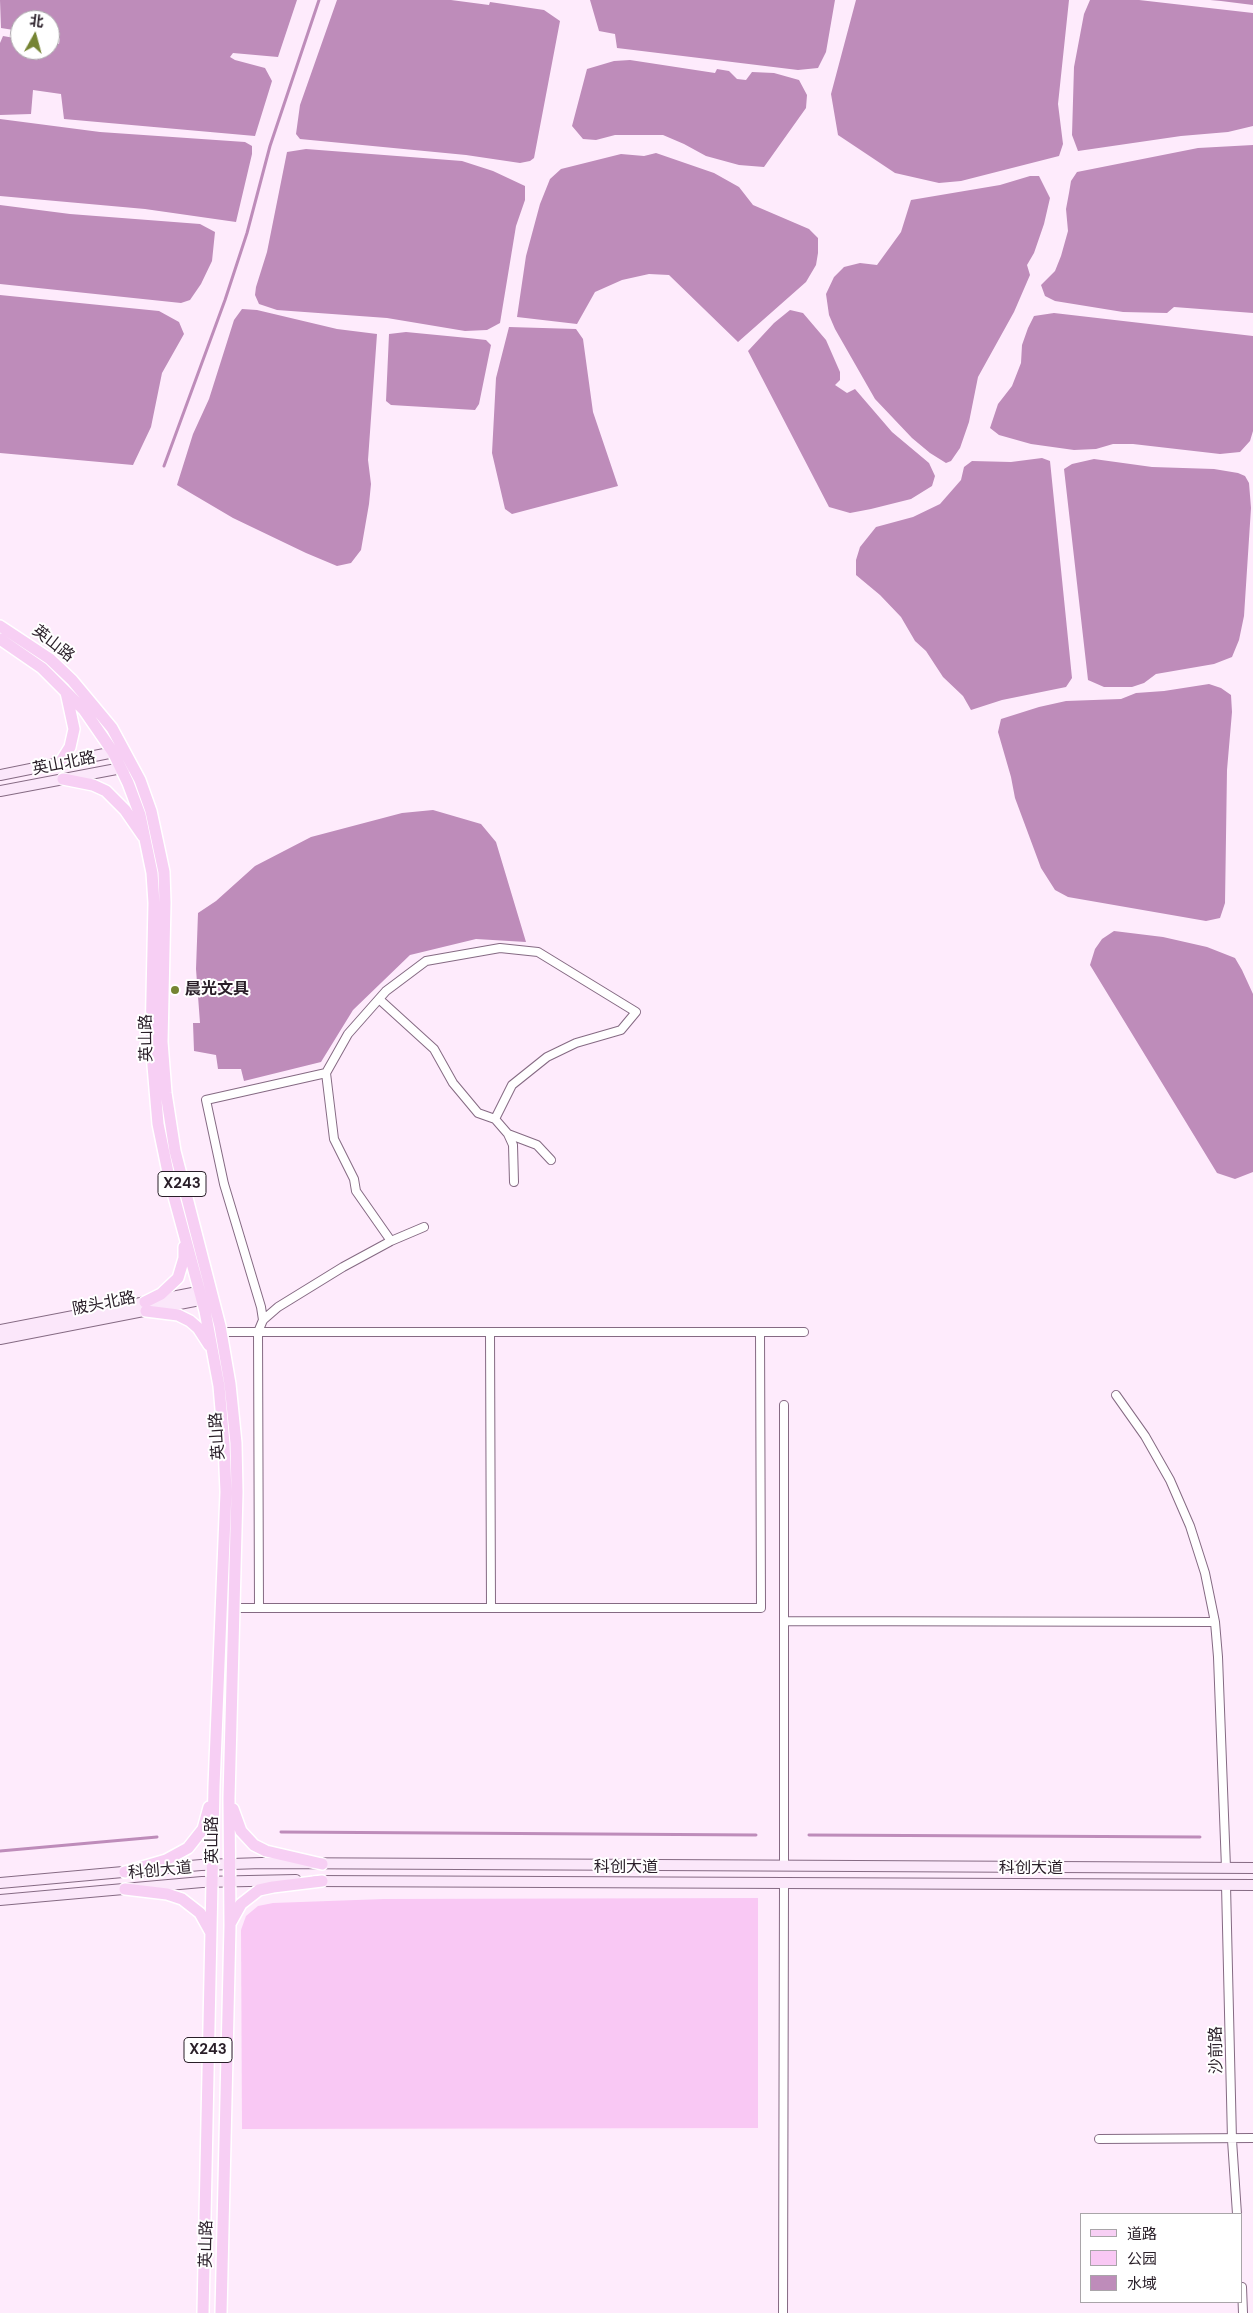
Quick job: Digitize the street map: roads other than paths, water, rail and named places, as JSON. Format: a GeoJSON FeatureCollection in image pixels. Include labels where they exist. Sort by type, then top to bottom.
{"type":"FeatureCollection","features":[{"type":"Feature","properties":{"kind":"main road","name":"英山路"},"geometry":{"type":"LineString","coordinates":[[0,626],[31,645],[72,680],[98,709],[125,749],[127,767],[148,844],[154,903],[151,1042],[154,1094],[163,1153],[183,1230],[221,1332],[230,1384],[236,1443],[237,1492],[229,1798],[230,1926],[222,2313]]}},
{"type":"Feature","properties":{"kind":"main road","name":"英山路"},"geometry":{"type":"LineString","coordinates":[[0,639],[42,668],[64,688],[88,716],[113,752],[127,767],[152,811],[164,872],[162,1042],[169,1122],[206,1294],[222,1415],[226,1492],[214,1786],[203,2313]]}},
{"type":"Feature","properties":{"kind":"main road"},"geometry":{"type":"LineString","coordinates":[[60,762],[70,747],[74,729],[64,688]]}},
{"type":"Feature","properties":{"kind":"main road","name":"英山北路"},"geometry":{"type":"LineString","coordinates":[[0,775],[125,749]]}},
{"type":"Feature","properties":{"kind":"main road","name":"英山北路"},"geometry":{"type":"LineString","coordinates":[[0,791],[127,767]]}},
{"type":"Feature","properties":{"kind":"main road"},"geometry":{"type":"LineString","coordinates":[[63,779],[93,785],[106,791],[125,810],[148,844]]}},
{"type":"Feature","properties":{"kind":"main road"},"geometry":{"type":"LineString","coordinates":[[146,1306],[178,1278],[184,1258],[183,1230]]}},
{"type":"Feature","properties":{"kind":"main road","name":"陂头北路"},"geometry":{"type":"LineString","coordinates":[[0,1339],[206,1294]]}},
{"type":"Feature","properties":{"kind":"main road"},"geometry":{"type":"LineString","coordinates":[[146,1306],[178,1315],[190,1321],[206,1338],[214,1357]]}},
{"type":"Feature","properties":{"kind":"main road","name":"陂头北路"},"geometry":{"type":"LineString","coordinates":[[0,1330],[146,1306]]}},
{"type":"Feature","properties":{"kind":"main road"},"geometry":{"type":"LineString","coordinates":[[125,1872],[166,1860],[188,1848],[202,1829],[214,1786]]}},
{"type":"Feature","properties":{"kind":"main road"},"geometry":{"type":"LineString","coordinates":[[229,1798],[241,1831],[254,1846],[266,1851],[322,1864]]}},
{"type":"Feature","properties":{"kind":"main road","name":"科创大道"},"geometry":{"type":"LineString","coordinates":[[0,1883],[230,1864],[1253,1868]]}},
{"type":"Feature","properties":{"kind":"main road","name":"科创大道"},"geometry":{"type":"LineString","coordinates":[[0,1900],[230,1881],[1253,1885]]}},
{"type":"Feature","properties":{"kind":"main road"},"geometry":{"type":"LineString","coordinates":[[230,1926],[241,1904],[259,1890],[322,1881]]}},
{"type":"Feature","properties":{"kind":"main road"},"geometry":{"type":"LineString","coordinates":[[126,1889],[167,1894],[182,1899],[200,1913],[211,1934]]}},
{"type":"Feature","properties":{"kind":"street"},"geometry":{"type":"LineString","coordinates":[[391,1241],[356,1191],[354,1179],[334,1139],[326,1073],[348,1034],[386,991],[426,961],[500,948],[538,952],[636,1012],[621,1030],[576,1043],[547,1058],[512,1085],[495,1120]]}},
{"type":"Feature","properties":{"kind":"street"},"geometry":{"type":"LineString","coordinates":[[379,999],[434,1049],[453,1083],[478,1113],[495,1120],[508,1134],[513,1146],[514,1182]]}},
{"type":"Feature","properties":{"kind":"street"},"geometry":{"type":"LineString","coordinates":[[263,1320],[261,1307],[224,1184],[206,1100],[326,1073]]}},
{"type":"Feature","properties":{"kind":"street"},"geometry":{"type":"LineString","coordinates":[[508,1134],[537,1145],[551,1160]]}},
{"type":"Feature","properties":{"kind":"street"},"geometry":{"type":"LineString","coordinates":[[259,1608],[258,1332],[263,1320],[278,1307],[343,1267],[391,1241],[424,1226]]}},
{"type":"Feature","properties":{"kind":"street"},"geometry":{"type":"LineString","coordinates":[[221,1332],[804,1332]]}},
{"type":"Feature","properties":{"kind":"street"},"geometry":{"type":"LineString","coordinates":[[490,1332],[491,1608]]}},
{"type":"Feature","properties":{"kind":"street"},"geometry":{"type":"LineString","coordinates":[[234,1608],[761,1608],[760,1332]]}},
{"type":"Feature","properties":{"kind":"street"},"geometry":{"type":"LineString","coordinates":[[1116,1395],[1145,1436],[1180,1502],[1200,1557],[1215,1622],[1219,1674],[1226,1868]]}},
{"type":"Feature","properties":{"kind":"street"},"geometry":{"type":"LineString","coordinates":[[784,1405],[784,1866]]}},
{"type":"Feature","properties":{"kind":"street"},"geometry":{"type":"LineString","coordinates":[[784,1621],[1215,1622]]}},
{"type":"Feature","properties":{"kind":"street"},"geometry":{"type":"LineString","coordinates":[[783,2313],[784,1883]]}},
{"type":"Feature","properties":{"kind":"street","name":"沙前路"},"geometry":{"type":"LineString","coordinates":[[1226,1885],[1232,2140],[1237,2213]]}},
{"type":"Feature","properties":{"kind":"street"},"geometry":{"type":"LineString","coordinates":[[1099,2139],[1232,2140],[1253,2138]]}},
{"type":"Feature","properties":{"kind":"water"},"geometry":{"type":"Polygon","coordinates":[[[0,0],[297,0],[278,57],[233,53],[230,57],[265,68],[272,81],[255,136],[64,119],[61,94],[33,90],[31,114],[0,115],[0,43],[3,36],[10,37],[10,60],[60,60],[60,10],[10,10],[10,29],[1,28],[0,0]]]}},
{"type":"Feature","properties":{"kind":"water"},"geometry":{"type":"Polygon","coordinates":[[[337,0],[451,0],[489,5],[490,2],[544,10],[560,21],[534,158],[520,163],[466,155],[300,139],[296,134],[300,105],[337,0]]]}},
{"type":"Feature","properties":{"kind":"water"},"geometry":{"type":"Polygon","coordinates":[[[590,0],[835,0],[826,52],[818,68],[798,70],[617,48],[615,34],[599,31],[590,0]]]}},
{"type":"Feature","properties":{"kind":"water"},"geometry":{"type":"Polygon","coordinates":[[[856,0],[1069,0],[1058,104],[1063,144],[1059,156],[961,181],[939,183],[895,173],[838,135],[831,94],[856,0]]]}},
{"type":"Feature","properties":{"kind":"water"},"geometry":{"type":"Polygon","coordinates":[[[1090,0],[1139,0],[1253,13],[1253,126],[1228,132],[1181,136],[1078,151],[1072,135],[1074,67],[1084,14],[1090,0]]]}},
{"type":"Feature","properties":{"kind":"water"},"geometry":{"type":"Polygon","coordinates":[[[1210,0],[1253,0],[1253,5],[1221,1],[1210,0]]]}},
{"type":"Feature","properties":{"kind":"water"},"geometry":{"type":"Polygon","coordinates":[[[630,60],[715,73],[717,69],[729,71],[737,79],[746,80],[752,72],[774,73],[799,80],[807,95],[806,108],[764,167],[739,165],[706,156],[663,135],[615,135],[596,140],[583,139],[572,126],[587,69],[614,61],[630,60]]]}},
{"type":"Feature","properties":{"kind":"water"},"geometry":{"type":"Polygon","coordinates":[[[0,119],[100,132],[245,142],[252,146],[252,154],[236,222],[145,209],[0,196],[0,119]]]}},
{"type":"Feature","properties":{"kind":"water"},"geometry":{"type":"Polygon","coordinates":[[[1253,145],[1253,313],[1174,307],[1167,313],[1123,312],[1055,301],[1045,296],[1041,285],[1055,271],[1061,256],[1068,231],[1066,209],[1071,181],[1077,172],[1198,148],[1253,145]]]}},
{"type":"Feature","properties":{"kind":"water"},"geometry":{"type":"Polygon","coordinates":[[[306,149],[462,161],[493,171],[525,186],[525,200],[516,226],[500,323],[487,330],[465,331],[387,318],[277,310],[259,304],[255,295],[256,287],[267,252],[287,152],[306,149]]]}},
{"type":"Feature","properties":{"kind":"water"},"geometry":{"type":"Polygon","coordinates":[[[656,153],[714,173],[739,187],[753,205],[809,229],[818,238],[818,253],[816,265],[806,282],[738,342],[669,275],[649,274],[622,280],[595,292],[577,324],[517,317],[526,256],[540,204],[550,179],[561,169],[621,154],[644,156],[656,153]]]}},
{"type":"Feature","properties":{"kind":"water"},"geometry":{"type":"Polygon","coordinates":[[[1030,176],[1039,176],[1050,198],[1044,224],[1034,253],[1027,265],[1030,275],[1014,312],[978,377],[969,422],[960,448],[951,461],[946,463],[912,438],[875,399],[835,329],[829,315],[826,294],[834,277],[844,267],[860,263],[877,265],[901,232],[911,200],[1000,185],[1030,176]]]}},
{"type":"Feature","properties":{"kind":"water"},"geometry":{"type":"Polygon","coordinates":[[[0,205],[70,214],[200,224],[215,232],[212,261],[201,284],[190,300],[181,303],[0,284],[0,205]]]}},
{"type":"Feature","properties":{"kind":"water"},"geometry":{"type":"Polygon","coordinates":[[[0,295],[159,311],[179,322],[184,334],[162,373],[151,427],[133,465],[0,453],[0,295]]]}},
{"type":"Feature","properties":{"kind":"water"},"geometry":{"type":"Polygon","coordinates":[[[242,309],[257,310],[337,329],[377,334],[368,460],[371,484],[369,504],[361,550],[351,563],[337,566],[306,553],[233,518],[177,485],[193,434],[209,399],[234,320],[242,309]]]}},
{"type":"Feature","properties":{"kind":"water"},"geometry":{"type":"Polygon","coordinates":[[[790,310],[803,313],[826,340],[840,372],[840,380],[835,385],[847,393],[855,389],[892,432],[929,463],[935,476],[932,486],[911,499],[871,509],[850,513],[829,507],[748,351],[774,323],[790,310]]]}},
{"type":"Feature","properties":{"kind":"water"},"geometry":{"type":"Polygon","coordinates":[[[1054,313],[1253,336],[1253,431],[1250,441],[1240,452],[1220,454],[1133,444],[1113,444],[1096,449],[1074,450],[1031,444],[999,435],[990,428],[998,404],[1012,386],[1021,363],[1022,345],[1028,328],[1034,316],[1054,313]]]}},
{"type":"Feature","properties":{"kind":"water"},"geometry":{"type":"Polygon","coordinates":[[[509,327],[576,329],[583,339],[593,412],[618,486],[512,514],[505,509],[492,453],[496,378],[509,327]]]}},
{"type":"Feature","properties":{"kind":"water"},"geometry":{"type":"Polygon","coordinates":[[[406,332],[486,340],[491,345],[479,404],[475,410],[391,405],[386,401],[389,334],[406,332]]]}},
{"type":"Feature","properties":{"kind":"water"},"geometry":{"type":"Polygon","coordinates":[[[1042,458],[1050,461],[1072,678],[1066,687],[1002,700],[971,710],[963,696],[943,677],[926,651],[915,641],[901,617],[880,595],[856,575],[856,560],[860,547],[876,527],[913,517],[940,504],[961,480],[964,467],[972,461],[1011,462],[1042,458]]]}},
{"type":"Feature","properties":{"kind":"water"},"geometry":{"type":"Polygon","coordinates":[[[1094,459],[1152,467],[1214,469],[1245,476],[1249,483],[1251,508],[1244,616],[1239,640],[1232,657],[1214,664],[1156,674],[1144,683],[1132,687],[1104,687],[1088,680],[1064,469],[1072,464],[1094,459]]]}},
{"type":"Feature","properties":{"kind":"water"},"geometry":{"type":"Polygon","coordinates":[[[1209,684],[1221,688],[1231,695],[1232,712],[1227,770],[1225,903],[1220,918],[1206,921],[1068,897],[1055,890],[1041,868],[1015,798],[998,732],[1001,719],[1066,701],[1121,699],[1136,693],[1209,684]]]}},
{"type":"Feature","properties":{"kind":"water"},"geometry":{"type":"Polygon","coordinates":[[[433,810],[481,824],[496,842],[526,942],[476,939],[410,955],[353,1010],[321,1062],[244,1081],[241,1069],[218,1069],[216,1055],[194,1051],[193,1023],[200,1023],[196,969],[198,913],[216,901],[255,866],[311,837],[402,813],[433,810]]]}},
{"type":"Feature","properties":{"kind":"water"},"geometry":{"type":"Polygon","coordinates":[[[1114,931],[1163,937],[1207,947],[1235,958],[1242,970],[1253,994],[1253,1172],[1235,1179],[1217,1173],[1090,965],[1095,949],[1102,939],[1114,931]]]}},
{"type":"Feature","properties":{"kind":"waterway"},"geometry":{"type":"LineString","coordinates":[[164,466],[225,300],[247,233],[270,146],[319,0]]}},
{"type":"Feature","properties":{"kind":"waterway"},"geometry":{"type":"LineString","coordinates":[[281,1832],[756,1835]]}},
{"type":"Feature","properties":{"kind":"waterway"},"geometry":{"type":"LineString","coordinates":[[809,1835],[1200,1837]]}},
{"type":"Feature","properties":{"kind":"waterway"},"geometry":{"type":"LineString","coordinates":[[0,1851],[157,1837]]}},
{"type":"Feature","properties":{"kind":"place","name":"晨光文具"},"geometry":{"type":"Point","coordinates":[175,990]}}]}
